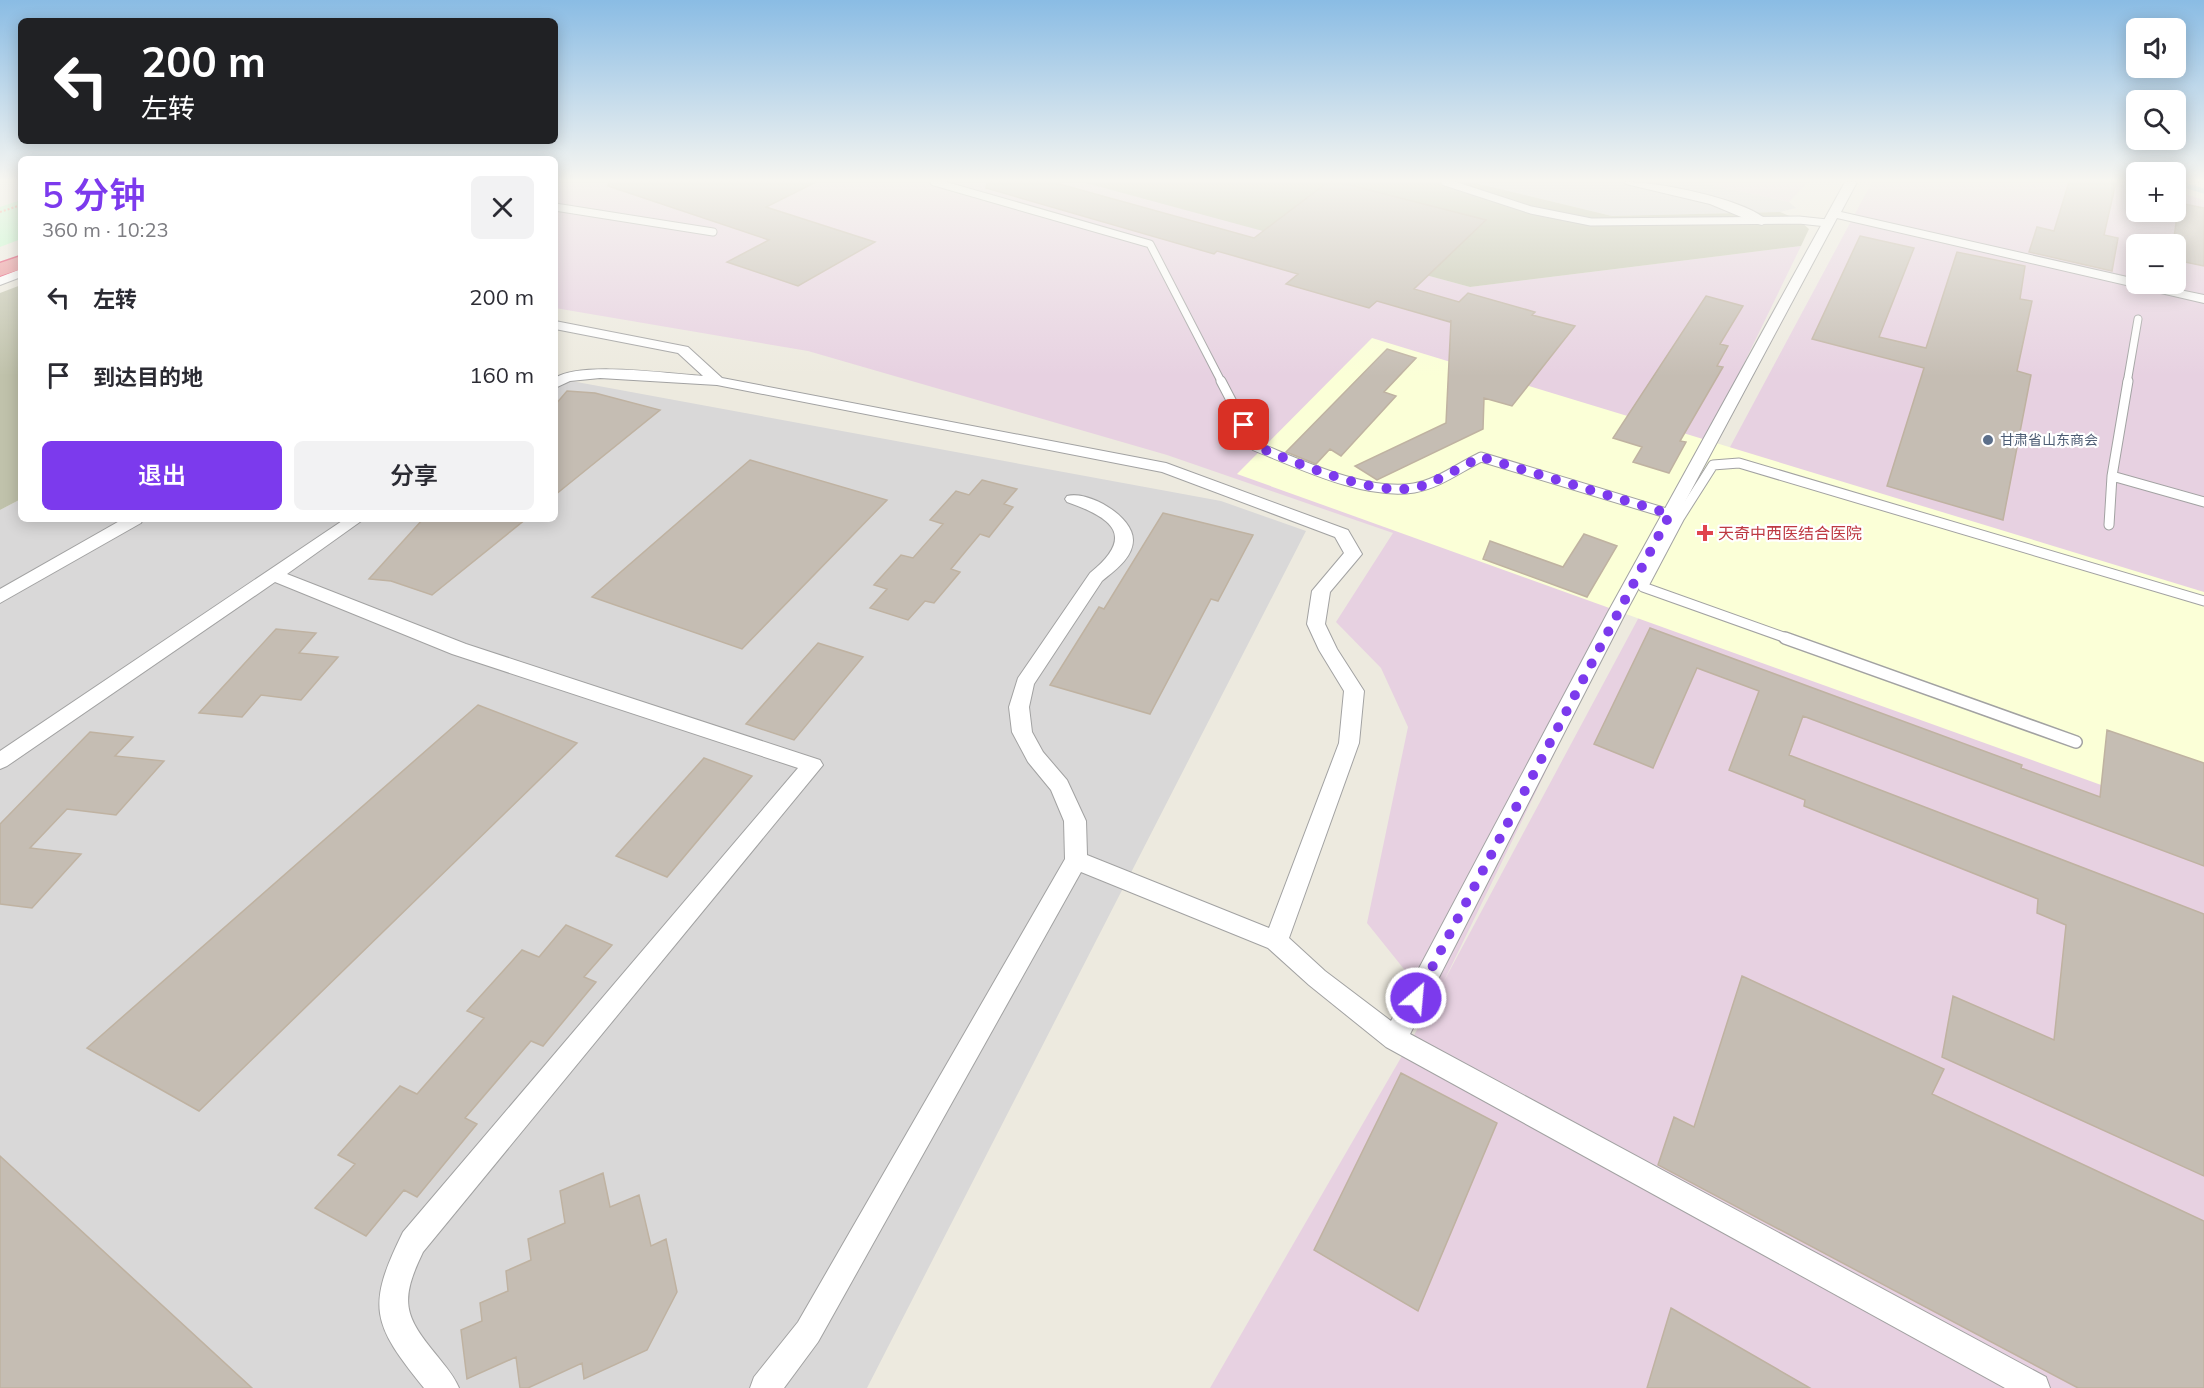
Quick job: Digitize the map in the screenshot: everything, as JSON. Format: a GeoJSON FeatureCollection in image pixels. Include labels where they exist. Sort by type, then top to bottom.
{"type":"FeatureCollection","features":[{"type":"Feature","properties":{"kind":"highway"},"geometry":{"type":"LineString","coordinates":[[0,270],[18,263]]}},
{"type":"Feature","properties":{"kind":"street"},"geometry":{"type":"LineString","coordinates":[[1395,1039],[1675,516],[1816,247]]}},
{"type":"Feature","properties":{"kind":"street"},"geometry":{"type":"LineString","coordinates":[[1963,247],[2126,281]]}},
{"type":"Feature","properties":{"kind":"street"},"geometry":{"type":"LineString","coordinates":[[0,281],[18,274]]}},
{"type":"Feature","properties":{"kind":"street"},"geometry":{"type":"LineString","coordinates":[[2183,294],[2204,299]]}},
{"type":"Feature","properties":{"kind":"street"},"geometry":{"type":"LineString","coordinates":[[558,326],[683,350],[717,381]]}},
{"type":"Feature","properties":{"kind":"street"},"geometry":{"type":"LineString","coordinates":[[558,382],[566,377],[600,374],[717,381],[1166,468],[1342,534],[1353,554],[1321,591],[1317,624],[1328,650],[1354,691],[1349,743],[1276,940]]}},
{"type":"Feature","properties":{"kind":"street"},"geometry":{"type":"LineString","coordinates":[[765,1388],[808,1332],[1076,860],[1075,821],[1060,786],[1035,757],[1022,732],[1018,707],[1025,683],[1096,577],[1113,566],[1122,553],[1125,539],[1120,525],[1109,513],[1093,504],[1072,499]]}},
{"type":"Feature","properties":{"kind":"street"},"geometry":{"type":"LineString","coordinates":[[0,597],[130,522]]}},
{"type":"Feature","properties":{"kind":"street"},"geometry":{"type":"LineString","coordinates":[[0,761],[353,522]]}},
{"type":"Feature","properties":{"kind":"street"},"geometry":{"type":"LineString","coordinates":[[274,575],[459,649],[813,765],[413,1242],[399,1267],[392,1294],[393,1318],[404,1339],[444,1388]]}},
{"type":"Feature","properties":{"kind":"street"},"geometry":{"type":"LineString","coordinates":[[1076,860],[1276,940],[1317,978],[1395,1039],[2035,1388]]}},
{"type":"Feature","properties":{"kind":"lane"},"geometry":{"type":"LineString","coordinates":[[1151,247],[1255,446],[1337,475],[1393,490],[1417,487],[1481,457],[1675,516]]}},
{"type":"Feature","properties":{"kind":"lane"},"geometry":{"type":"LineString","coordinates":[[2109,525],[2112,476],[2138,319]]}},
{"type":"Feature","properties":{"kind":"lane"},"geometry":{"type":"LineString","coordinates":[[2076,742],[1642,587],[1675,516],[1713,465],[1739,463],[2204,601]]}},
{"type":"Feature","properties":{"kind":"lane"},"geometry":{"type":"LineString","coordinates":[[2112,476],[2204,502]]}},
{"type":"Feature","properties":{"kind":"shaded area"},"geometry":{"type":"Polygon","coordinates":[[[558,247],[1323,247],[1470,287],[1801,247],[1443,983],[1837,247],[2126,247],[2126,294],[2186,294],[2186,247],[2204,247],[2204,1388],[1210,1388],[1432,1004],[1367,923],[1408,727],[1381,668],[1336,622],[1393,533],[1167,455],[808,351],[558,309],[558,247]]]}},
{"type":"Feature","properties":{"kind":"shaded area"},"geometry":{"type":"Polygon","coordinates":[[[1321,247],[1795,247],[1470,287],[1321,247]]]}},
{"type":"Feature","properties":{"kind":"shaded area"},"geometry":{"type":"Polygon","coordinates":[[[18,286],[18,501],[0,510],[0,293],[18,286]]]}},
{"type":"Feature","properties":{"kind":"shaded area","name":"天奇中西医结合医院"},"geometry":{"type":"Polygon","coordinates":[[[1372,338],[2204,592],[2204,822],[1237,474],[1372,338]]]}},
{"type":"Feature","properties":{"kind":"shaded area"},"geometry":{"type":"Polygon","coordinates":[[[558,379],[1221,501],[1306,531],[867,1388],[0,1388],[0,510],[18,501],[18,522],[558,522],[558,379]]]}},
{"type":"Feature","properties":{"kind":"building"},"geometry":{"type":"Polygon","coordinates":[[[756,247],[867,247],[798,286],[727,262],[756,247]]]}},
{"type":"Feature","properties":{"kind":"building"},"geometry":{"type":"Polygon","coordinates":[[[1189,247],[1458,247],[1414,289],[1459,302],[1468,293],[1535,312],[1532,315],[1575,326],[1512,406],[1484,398],[1483,429],[1377,480],[1355,466],[1446,423],[1451,320],[1450,322],[1377,301],[1369,308],[1286,284],[1298,274],[1217,251],[1214,254],[1189,247]]]}},
{"type":"Feature","properties":{"kind":"building"},"geometry":{"type":"Polygon","coordinates":[[[1855,247],[1914,248],[1879,337],[1926,348],[1957,252],[2025,266],[2020,299],[2032,301],[2017,371],[2031,375],[2003,520],[1887,486],[1924,368],[1812,339],[1855,247]]]}},
{"type":"Feature","properties":{"kind":"building"},"geometry":{"type":"Polygon","coordinates":[[[2031,247],[2116,247],[2112,271],[2029,252],[2031,247]]]}},
{"type":"Feature","properties":{"kind":"building"},"geometry":{"type":"Polygon","coordinates":[[[2186,247],[2204,247],[2204,266],[2186,262],[2186,247]]]}},
{"type":"Feature","properties":{"kind":"building"},"geometry":{"type":"Polygon","coordinates":[[[1706,296],[1743,306],[1720,344],[1728,346],[1717,366],[1723,367],[1680,441],[1686,442],[1669,473],[1633,462],[1642,447],[1613,438],[1706,296]]]}},
{"type":"Feature","properties":{"kind":"building"},"geometry":{"type":"Polygon","coordinates":[[[1387,349],[1416,358],[1384,392],[1396,396],[1341,456],[1330,449],[1316,464],[1286,452],[1387,349]]]}},
{"type":"Feature","properties":{"kind":"building"},"geometry":{"type":"Polygon","coordinates":[[[567,391],[595,393],[660,410],[558,493],[558,402],[567,391]]]}},
{"type":"Feature","properties":{"kind":"building"},"geometry":{"type":"Polygon","coordinates":[[[750,460],[887,500],[742,649],[592,597],[750,460]]]}},
{"type":"Feature","properties":{"kind":"building"},"geometry":{"type":"Polygon","coordinates":[[[982,480],[1017,489],[1004,504],[1013,507],[989,537],[980,534],[951,569],[960,572],[934,603],[925,601],[908,620],[870,608],[887,589],[874,585],[901,555],[913,558],[943,524],[930,520],[956,491],[969,495],[982,480]]]}},
{"type":"Feature","properties":{"kind":"building"},"geometry":{"type":"Polygon","coordinates":[[[1163,513],[1253,535],[1218,601],[1211,599],[1150,714],[1050,685],[1099,607],[1104,609],[1163,513]]]}},
{"type":"Feature","properties":{"kind":"building"},"geometry":{"type":"Polygon","coordinates":[[[420,522],[522,522],[432,595],[391,581],[369,579],[420,522]]]}},
{"type":"Feature","properties":{"kind":"building"},"geometry":{"type":"Polygon","coordinates":[[[1584,534],[1617,546],[1587,597],[1483,559],[1490,541],[1563,567],[1584,534]]]}},
{"type":"Feature","properties":{"kind":"building"},"geometry":{"type":"Polygon","coordinates":[[[1650,628],[2022,765],[2021,768],[2100,797],[2107,730],[2204,763],[2204,866],[1803,716],[1789,755],[2204,914],[2204,1176],[1942,1057],[1953,996],[2054,1040],[2066,925],[2037,913],[2038,899],[1804,806],[1805,800],[1729,770],[1759,691],[1697,668],[1653,768],[1594,744],[1650,628]]]}},
{"type":"Feature","properties":{"kind":"building"},"geometry":{"type":"Polygon","coordinates":[[[276,629],[316,633],[299,653],[338,657],[301,700],[261,695],[242,717],[199,713],[276,629]]]}},
{"type":"Feature","properties":{"kind":"building"},"geometry":{"type":"Polygon","coordinates":[[[818,643],[863,657],[794,740],[746,724],[818,643]]]}},
{"type":"Feature","properties":{"kind":"building"},"geometry":{"type":"Polygon","coordinates":[[[478,705],[577,743],[199,1111],[87,1048],[478,705]]]}},
{"type":"Feature","properties":{"kind":"building"},"geometry":{"type":"Polygon","coordinates":[[[90,732],[133,737],[115,756],[164,761],[116,815],[67,809],[30,848],[81,854],[32,908],[0,904],[0,824],[90,732]]]}},
{"type":"Feature","properties":{"kind":"building"},"geometry":{"type":"Polygon","coordinates":[[[704,758],[752,776],[667,877],[616,856],[704,758]]]}},
{"type":"Feature","properties":{"kind":"building"},"geometry":{"type":"Polygon","coordinates":[[[566,925],[612,945],[584,977],[596,982],[543,1046],[531,1041],[465,1118],[477,1124],[417,1197],[404,1190],[366,1236],[315,1208],[355,1164],[338,1155],[400,1086],[417,1094],[484,1018],[467,1011],[522,950],[539,957],[566,925]]]}},
{"type":"Feature","properties":{"kind":"building"},"geometry":{"type":"Polygon","coordinates":[[[1742,976],[1944,1069],[1932,1094],[2204,1221],[2204,1388],[2078,1388],[1658,1165],[1674,1117],[1694,1127],[1742,976]]]}},
{"type":"Feature","properties":{"kind":"building"},"geometry":{"type":"Polygon","coordinates":[[[1401,1073],[1497,1123],[1418,1311],[1314,1250],[1401,1073]]]}},
{"type":"Feature","properties":{"kind":"building"},"geometry":{"type":"Polygon","coordinates":[[[0,1156],[252,1388],[0,1388],[0,1156]]]}},
{"type":"Feature","properties":{"kind":"building"},"geometry":{"type":"Polygon","coordinates":[[[603,1173],[610,1207],[639,1195],[651,1246],[666,1239],[677,1292],[647,1350],[584,1379],[582,1363],[528,1388],[520,1388],[516,1357],[467,1379],[461,1330],[482,1321],[480,1303],[508,1291],[506,1271],[531,1260],[528,1239],[565,1223],[560,1191],[603,1173]]]}},
{"type":"Feature","properties":{"kind":"building"},"geometry":{"type":"Polygon","coordinates":[[[1671,1308],[1810,1388],[1647,1388],[1671,1308]]]}},
{"type":"Feature","properties":{"kind":"place","name":"甘肃省山东商会"},"geometry":{"type":"Point","coordinates":[1988,440]}},
{"type":"Feature","properties":{"kind":"place","name":"天奇中西医结合医院"},"geometry":{"type":"Point","coordinates":[1705,533]}},
{"type":"Feature","properties":{"kind":"route"},"geometry":{"type":"LineString","coordinates":[[1244,425],[1255,446],[1320,470],[1393,490],[1417,487],[1481,457],[1670,514],[1416,998]]}}]}
